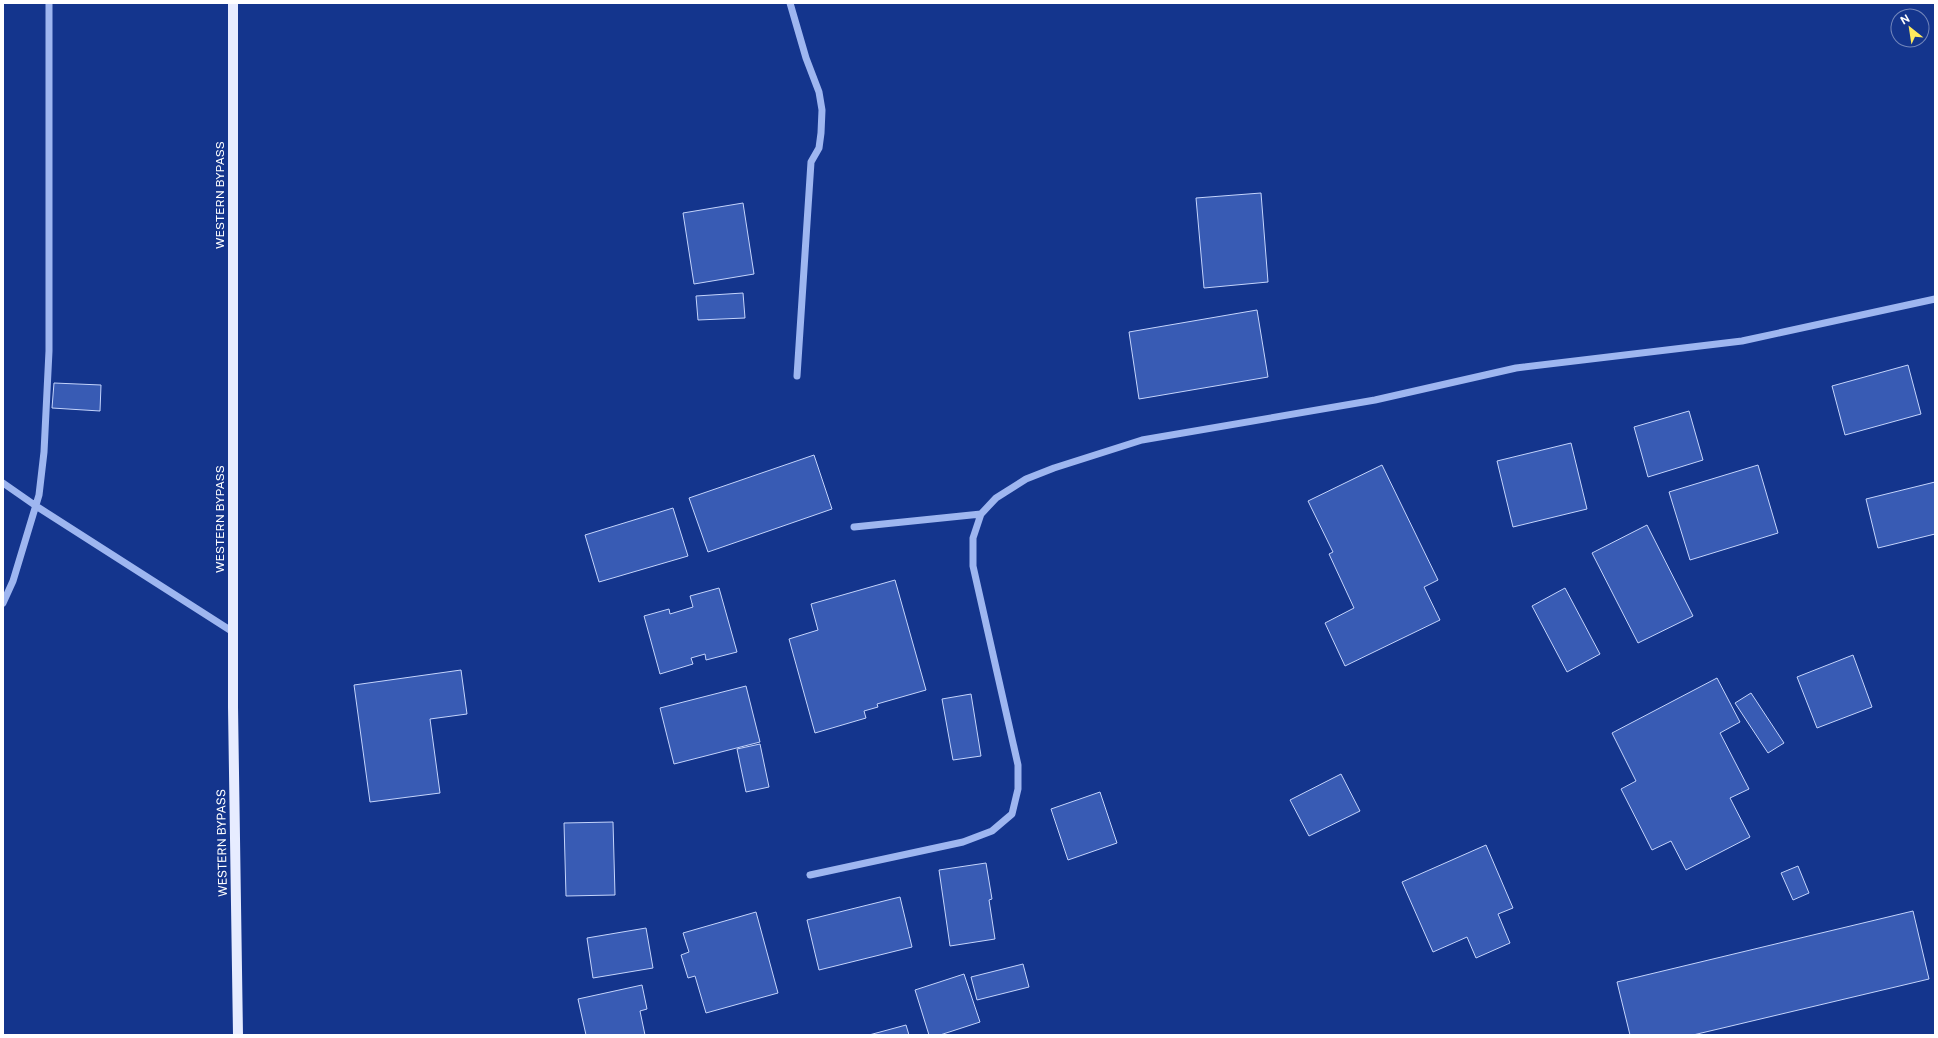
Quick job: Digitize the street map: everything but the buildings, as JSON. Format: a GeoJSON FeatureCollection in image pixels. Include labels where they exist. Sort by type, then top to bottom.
{"type":"FeatureCollection","features":[{"type":"Feature","properties":{"kind":"main road","name":"WESTERN BYPASS"},"geometry":{"type":"LineString","coordinates":[[233,3],[232,632],[238,1035]]}},
{"type":"Feature","properties":{"kind":"street"},"geometry":{"type":"LineString","coordinates":[[3,603],[13,581],[39,495],[44,452],[49,351],[49,3]]}},
{"type":"Feature","properties":{"kind":"street"},"geometry":{"type":"LineString","coordinates":[[790,3],[806,58],[819,92],[822,110],[819,148],[811,162],[797,376]]}},
{"type":"Feature","properties":{"kind":"street"},"geometry":{"type":"LineString","coordinates":[[810,875],[964,842],[992,831],[1012,814],[1018,790],[1018,765],[973,566],[973,538],[981,514],[996,498],[1026,479],[1081,459],[1142,440],[1375,400],[1516,368],[1742,341],[1935,299]]}},
{"type":"Feature","properties":{"kind":"street"},"geometry":{"type":"LineString","coordinates":[[3,483],[36,506],[232,632]]}},
{"type":"Feature","properties":{"kind":"street"},"geometry":{"type":"LineString","coordinates":[[854,527],[981,514]]}}]}
